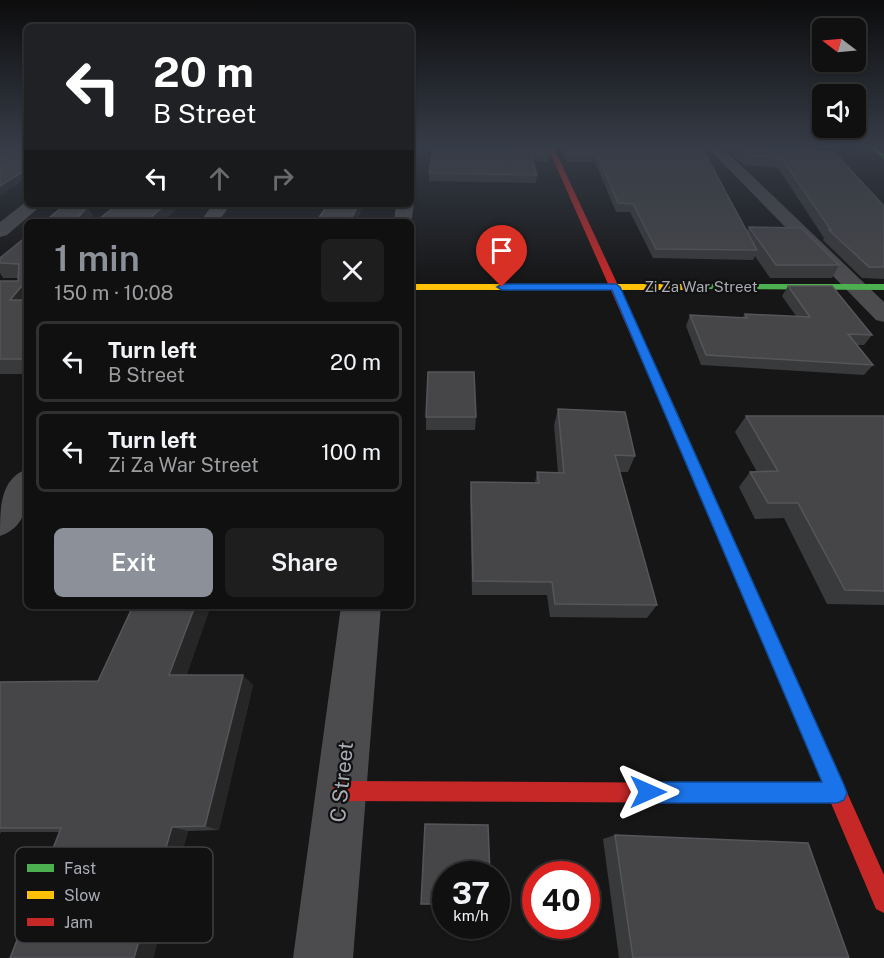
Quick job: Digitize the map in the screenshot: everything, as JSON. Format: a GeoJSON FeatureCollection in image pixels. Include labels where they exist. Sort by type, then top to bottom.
{"type":"FeatureCollection","features":[{"type":"Feature","properties":{"kind":"main road"},"geometry":{"type":"LineString","coordinates":[[572,193],[616,287],[884,902]]}},
{"type":"Feature","properties":{"kind":"main road","name":"Zi Za War Street"},"geometry":{"type":"LineString","coordinates":[[414,287],[884,287]]}},
{"type":"Feature","properties":{"kind":"main road"},"geometry":{"type":"LineString","coordinates":[[341,791],[837,793]]}},
{"type":"Feature","properties":{"kind":"street"},"geometry":{"type":"LineString","coordinates":[[760,193],[884,315]]}},
{"type":"Feature","properties":{"kind":"street"},"geometry":{"type":"LineString","coordinates":[[0,231],[30,207]]}},
{"type":"Feature","properties":{"kind":"street"},"geometry":{"type":"LineString","coordinates":[[0,520],[24,486]]}},
{"type":"Feature","properties":{"kind":"street","name":"C Street"},"geometry":{"type":"LineString","coordinates":[[323,958],[361,609]]}},
{"type":"Feature","properties":{"kind":"building"},"geometry":{"type":"Polygon","coordinates":[[[614,193],[726,193],[757,250],[656,249],[633,204],[618,203],[614,193]]]}},
{"type":"Feature","properties":{"kind":"building"},"geometry":{"type":"Polygon","coordinates":[[[805,193],[872,193],[884,206],[884,267],[869,267],[829,230],[831,230],[805,193]]]}},
{"type":"Feature","properties":{"kind":"building"},"geometry":{"type":"Polygon","coordinates":[[[62,207],[87,207],[77,219],[48,219],[62,207]]]}},
{"type":"Feature","properties":{"kind":"building"},"geometry":{"type":"Polygon","coordinates":[[[114,207],[163,207],[149,219],[99,219],[114,207]]]}},
{"type":"Feature","properties":{"kind":"building"},"geometry":{"type":"Polygon","coordinates":[[[326,207],[357,207],[351,219],[318,219],[326,207]]]}},
{"type":"Feature","properties":{"kind":"building"},"geometry":{"type":"Polygon","coordinates":[[[749,227],[801,228],[839,265],[776,265],[749,227]]]}},
{"type":"Feature","properties":{"kind":"building"},"geometry":{"type":"Polygon","coordinates":[[[24,238],[24,284],[10,300],[24,300],[24,359],[0,359],[0,281],[18,281],[19,264],[0,263],[0,258],[24,238]]]}},
{"type":"Feature","properties":{"kind":"building"},"geometry":{"type":"Polygon","coordinates":[[[788,286],[832,286],[872,335],[848,334],[873,365],[706,355],[690,315],[747,318],[745,314],[810,317],[788,286]]]}},
{"type":"Feature","properties":{"kind":"building"},"geometry":{"type":"Polygon","coordinates":[[[428,372],[474,372],[476,417],[426,417],[428,372]]]}},
{"type":"Feature","properties":{"kind":"building"},"geometry":{"type":"Polygon","coordinates":[[[558,409],[625,412],[635,456],[615,455],[657,605],[555,604],[552,582],[473,581],[471,482],[539,483],[537,472],[564,473],[558,409]]]}},
{"type":"Feature","properties":{"kind":"building"},"geometry":{"type":"Polygon","coordinates":[[[746,416],[884,416],[884,591],[845,590],[798,503],[768,503],[750,472],[778,471],[746,416]]]}},
{"type":"Feature","properties":{"kind":"building"},"geometry":{"type":"Polygon","coordinates":[[[132,609],[194,609],[169,675],[243,675],[205,826],[172,827],[166,847],[54,847],[61,828],[0,828],[0,682],[98,681],[132,609]]]}},
{"type":"Feature","properties":{"kind":"building"},"geometry":{"type":"Polygon","coordinates":[[[425,824],[488,825],[489,861],[432,861],[432,904],[421,904],[425,824]]]}},
{"type":"Feature","properties":{"kind":"building"},"geometry":{"type":"Polygon","coordinates":[[[615,835],[808,843],[849,958],[633,958],[615,835]]]}},
{"type":"Feature","properties":{"kind":"building"},"geometry":{"type":"Polygon","coordinates":[[[16,943],[138,943],[134,958],[10,958],[16,943]]]}},
{"type":"Feature","properties":{"kind":"traffic: fast"},"geometry":{"type":"LineString","coordinates":[[699,287],[884,287]]}},
{"type":"Feature","properties":{"kind":"traffic: fast"},"geometry":{"type":"LineString","coordinates":[[664,397],[765,629]]}},
{"type":"Feature","properties":{"kind":"traffic: slow"},"geometry":{"type":"LineString","coordinates":[[414,287],[699,287]]}},
{"type":"Feature","properties":{"kind":"traffic: slow"},"geometry":{"type":"LineString","coordinates":[[728,793],[837,793]]}},
{"type":"Feature","properties":{"kind":"traffic: jam"},"geometry":{"type":"LineString","coordinates":[[571,193],[664,397]]}},
{"type":"Feature","properties":{"kind":"traffic: jam"},"geometry":{"type":"LineString","coordinates":[[765,629],[884,901]]}},
{"type":"Feature","properties":{"kind":"traffic: jam"},"geometry":{"type":"LineString","coordinates":[[341,791],[728,793]]}},
{"type":"Feature","properties":{"kind":"route"},"geometry":{"type":"LineString","coordinates":[[502,287],[616,287],[837,793],[648,792]]}}]}
